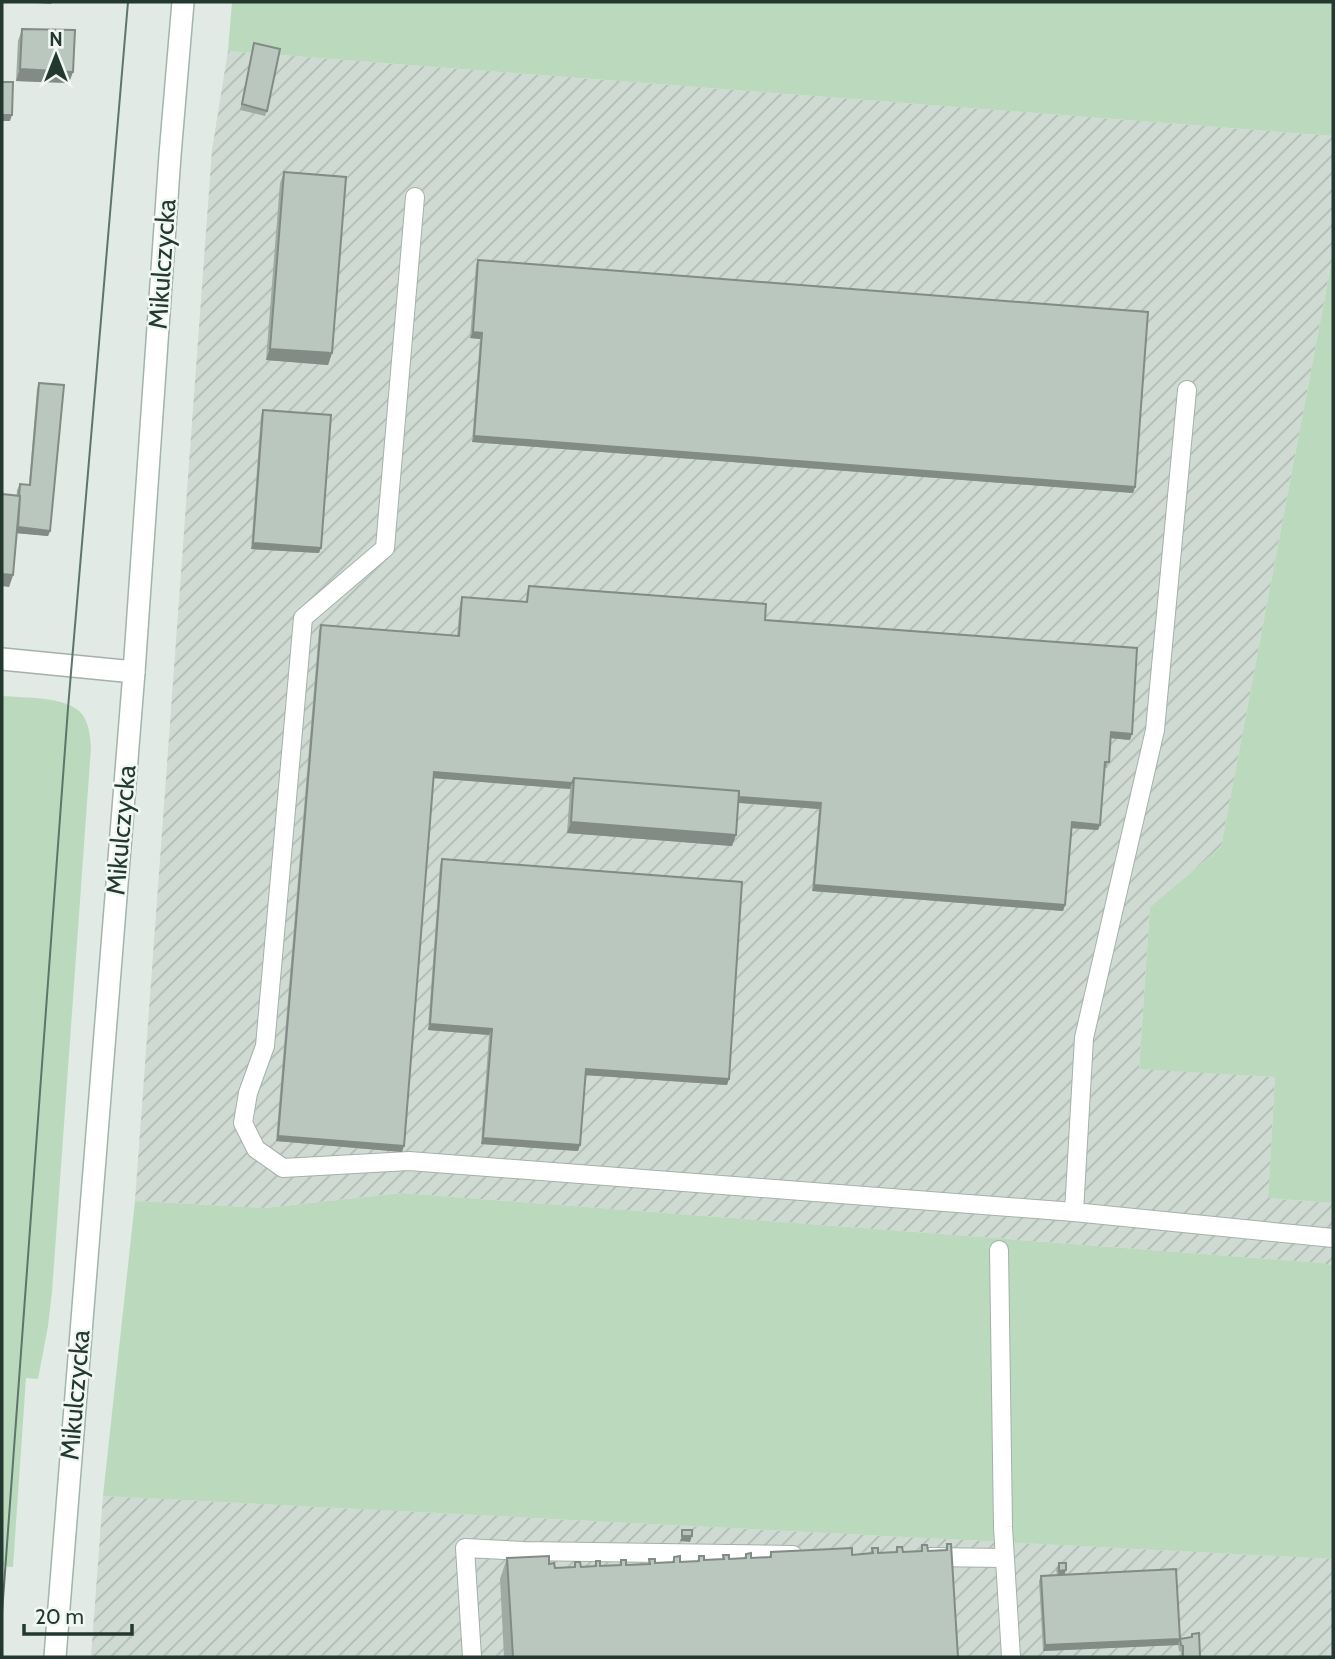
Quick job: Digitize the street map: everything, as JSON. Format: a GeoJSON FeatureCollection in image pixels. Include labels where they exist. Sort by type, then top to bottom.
{"type":"FeatureCollection","features":[{"type":"Feature","properties":{"kind":"main road","name":"Mikulczycka"},"geometry":{"type":"LineString","coordinates":[[55,1657],[134,672],[183,2]]}},
{"type":"Feature","properties":{"kind":"main road"},"geometry":{"type":"LineString","coordinates":[[2,659],[134,672]]}},
{"type":"Feature","properties":{"kind":"lane"},"geometry":{"type":"LineString","coordinates":[[415,197],[385,548],[303,618],[265,1046],[248,1093],[243,1123],[256,1149],[283,1168],[409,1161],[1074,1212],[1333,1238]]}},
{"type":"Feature","properties":{"kind":"lane"},"geometry":{"type":"LineString","coordinates":[[1074,1212],[1084,1038],[1155,730],[1187,390]]}},
{"type":"Feature","properties":{"kind":"lane"},"geometry":{"type":"LineString","coordinates":[[999,1250],[1003,1527],[1011,1657]]}},
{"type":"Feature","properties":{"kind":"lane"},"geometry":{"type":"LineString","coordinates":[[472,1657],[465,1548],[812,1555]]}},
{"type":"Feature","properties":{"kind":"lane"},"geometry":{"type":"LineString","coordinates":[[908,1556],[1004,1558]]}},
{"type":"Feature","properties":{"kind":"shaded area"},"geometry":{"type":"Polygon","coordinates":[[[228,51],[1333,136],[1333,254],[1221,847],[1150,907],[1139,1068],[1275,1077],[1268,1198],[1333,1203],[1333,1266],[1323,1263],[401,1193],[265,1208],[135,1201],[212,150],[228,51]]]}},
{"type":"Feature","properties":{"kind":"shaded area"},"geometry":{"type":"Polygon","coordinates":[[[103,1496],[1333,1559],[1333,1657],[91,1657],[103,1496]]]}},
{"type":"Feature","properties":{"kind":"green space"},"geometry":{"type":"Polygon","coordinates":[[[232,2],[1333,2],[1333,136],[228,51],[232,2]]]}},
{"type":"Feature","properties":{"kind":"green space"},"geometry":{"type":"Polygon","coordinates":[[[1333,254],[1333,1203],[1268,1198],[1275,1077],[1139,1069],[1150,907],[1221,847],[1333,254]]]}},
{"type":"Feature","properties":{"kind":"green space"},"geometry":{"type":"Polygon","coordinates":[[[2,696],[45,699],[75,708],[86,721],[91,747],[52,1292],[38,1379],[26,1378],[13,1567],[2,1566],[2,696]]]}},
{"type":"Feature","properties":{"kind":"green space"},"geometry":{"type":"Polygon","coordinates":[[[401,1193],[1323,1263],[1333,1266],[1333,1559],[103,1496],[135,1201],[265,1208],[401,1193]]]}},
{"type":"Feature","properties":{"kind":"building"},"geometry":{"type":"Polygon","coordinates":[[[22,29],[75,30],[73,72],[20,69],[22,29]]]}},
{"type":"Feature","properties":{"kind":"building"},"geometry":{"type":"Polygon","coordinates":[[[254,43],[280,49],[267,111],[242,104],[254,43]]]}},
{"type":"Feature","properties":{"kind":"building"},"geometry":{"type":"Polygon","coordinates":[[[2,82],[13,82],[12,115],[2,115],[2,82]]]}},
{"type":"Feature","properties":{"kind":"building"},"geometry":{"type":"Polygon","coordinates":[[[284,172],[346,177],[332,353],[270,349],[284,172]]]}},
{"type":"Feature","properties":{"kind":"building"},"geometry":{"type":"Polygon","coordinates":[[[478,260],[1148,312],[1135,487],[474,436],[482,333],[473,332],[478,260]]]}},
{"type":"Feature","properties":{"kind":"building"},"geometry":{"type":"Polygon","coordinates":[[[39,383],[64,385],[50,531],[18,527],[20,484],[30,485],[39,383]]]}},
{"type":"Feature","properties":{"kind":"building"},"geometry":{"type":"Polygon","coordinates":[[[263,410],[331,415],[321,548],[253,543],[263,410]]]}},
{"type":"Feature","properties":{"kind":"building"},"geometry":{"type":"Polygon","coordinates":[[[2,494],[20,496],[13,575],[2,574],[2,494]]]}},
{"type":"Feature","properties":{"kind":"building"},"geometry":{"type":"Polygon","coordinates":[[[529,586],[766,604],[765,620],[1137,648],[1132,734],[1111,732],[1109,762],[1105,762],[1100,825],[1072,822],[1065,905],[814,885],[821,803],[739,797],[739,791],[574,778],[572,783],[434,772],[404,1146],[278,1136],[321,625],[459,636],[462,597],[527,602],[529,586]]]}},
{"type":"Feature","properties":{"kind":"building"},"geometry":{"type":"Polygon","coordinates":[[[574,778],[739,791],[736,835],[571,822],[574,778]]]}},
{"type":"Feature","properties":{"kind":"building"},"geometry":{"type":"Polygon","coordinates":[[[442,859],[742,882],[729,1079],[586,1069],[580,1145],[483,1138],[492,1029],[430,1024],[442,859]]]}},
{"type":"Feature","properties":{"kind":"building"},"geometry":{"type":"Polygon","coordinates":[[[682,1530],[692,1530],[692,1536],[682,1536],[682,1530]]]}},
{"type":"Feature","properties":{"kind":"building"},"geometry":{"type":"Polygon","coordinates":[[[947,1544],[951,1544],[958,1657],[513,1657],[507,1558],[549,1556],[549,1564],[554,1563],[555,1568],[575,1567],[575,1562],[580,1562],[581,1567],[596,1566],[596,1561],[600,1561],[600,1566],[621,1565],[621,1560],[626,1560],[626,1565],[650,1564],[649,1559],[655,1559],[655,1563],[674,1562],[674,1557],[680,1556],[680,1562],[699,1561],[699,1556],[704,1556],[704,1560],[724,1559],[723,1555],[729,1555],[729,1559],[746,1558],[746,1554],[751,1553],[751,1558],[771,1557],[771,1552],[852,1548],[852,1555],[873,1553],[872,1548],[878,1548],[878,1553],[897,1552],[897,1547],[902,1547],[903,1552],[922,1551],[922,1545],[927,1545],[928,1551],[947,1550],[947,1544]]]}},
{"type":"Feature","properties":{"kind":"building"},"geometry":{"type":"Polygon","coordinates":[[[1059,1563],[1066,1563],[1066,1570],[1059,1571],[1059,1563]]]}},
{"type":"Feature","properties":{"kind":"building"},"geometry":{"type":"Polygon","coordinates":[[[1176,1569],[1180,1639],[1045,1645],[1041,1576],[1176,1569]]]}},
{"type":"Feature","properties":{"kind":"building"},"geometry":{"type":"Polygon","coordinates":[[[1199,1633],[1200,1657],[1183,1657],[1180,1639],[1199,1633]]]}},
{"type":"Feature","properties":{"kind":"tram line"},"geometry":{"type":"LineString","coordinates":[[2,1613],[68,708],[128,2]]}}]}
